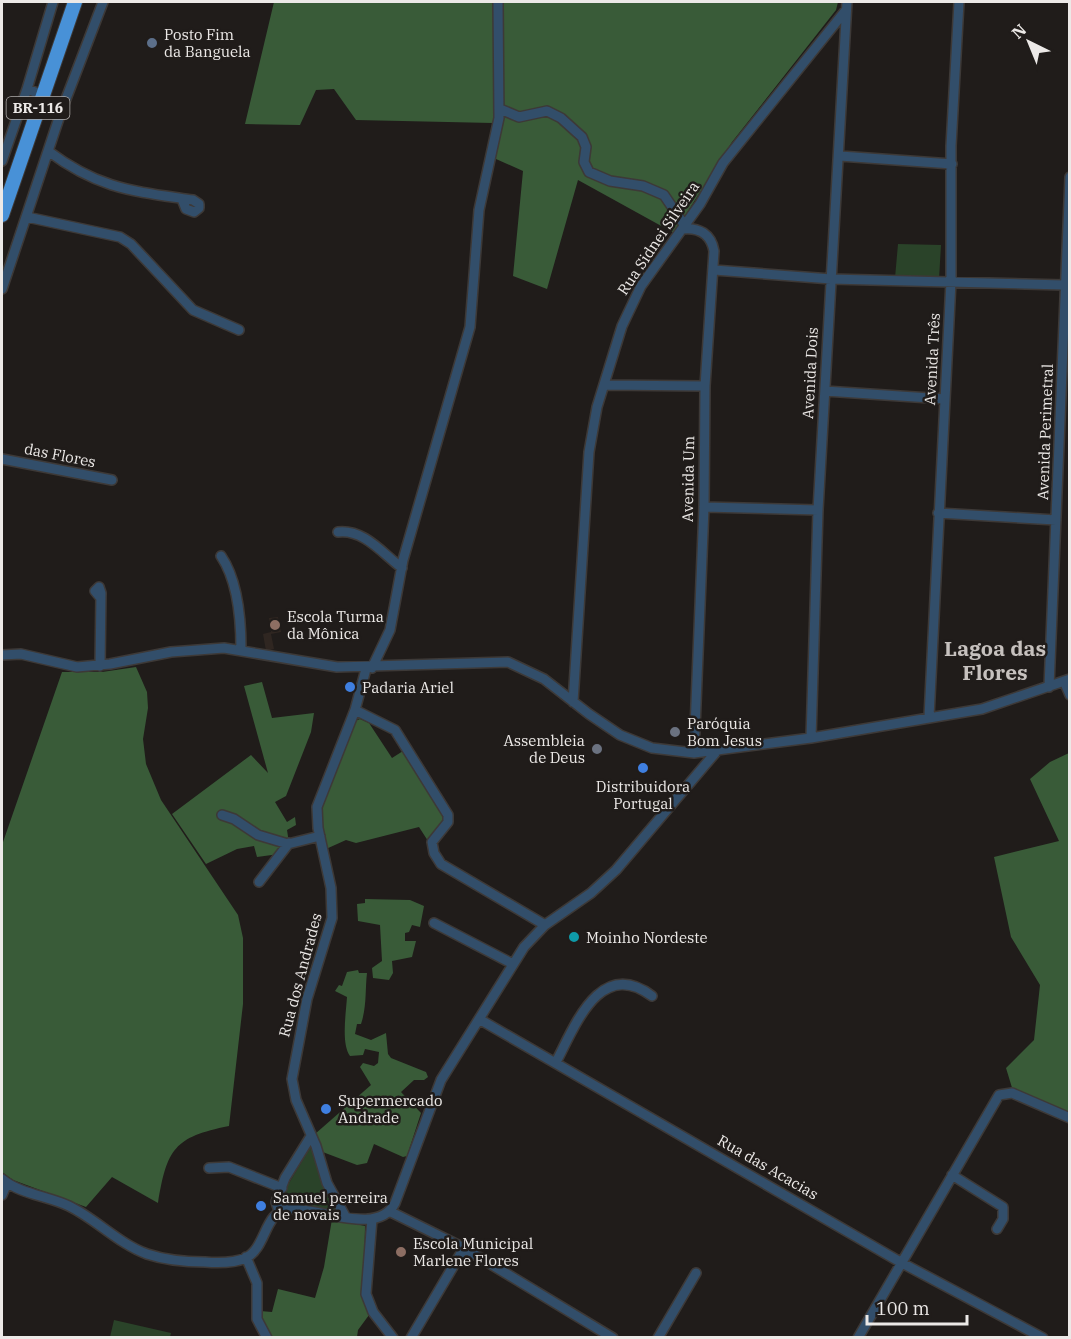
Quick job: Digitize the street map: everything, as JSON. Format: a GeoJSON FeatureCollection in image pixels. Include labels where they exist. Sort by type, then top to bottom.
{"type":"FeatureCollection","features":[{"type":"Feature","properties":{"kind":"highway","name":"BR-116"},"geometry":{"type":"LineString","coordinates":[[2,215],[75,2]]}},
{"type":"Feature","properties":{"kind":"street"},"geometry":{"type":"LineString","coordinates":[[2,161],[27,89],[53,2]]}},
{"type":"Feature","properties":{"kind":"street"},"geometry":{"type":"LineString","coordinates":[[2,290],[48,151],[103,2]]}},
{"type":"Feature","properties":{"kind":"street","name":"Rua dos Andrades"},"geometry":{"type":"LineString","coordinates":[[345,1216],[327,1183],[316,1146],[296,1100],[292,1079],[307,999],[332,918],[331,888],[316,816],[320,797],[356,710],[369,668],[390,630],[402,568],[467,340],[479,210],[500,109],[498,2]]}},
{"type":"Feature","properties":{"kind":"street","name":"Avenida Três"},"geometry":{"type":"LineString","coordinates":[[928,717],[951,281],[952,164],[959,2]]}},
{"type":"Feature","properties":{"kind":"street","name":"Avenida Dois"},"geometry":{"type":"LineString","coordinates":[[811,738],[818,510],[847,6]]}},
{"type":"Feature","properties":{"kind":"street","name":"Rua Sidnei Silveira"},"geometry":{"type":"LineString","coordinates":[[573,702],[587,472],[593,426],[630,306],[652,268],[683,227],[736,146],[847,6]]}},
{"type":"Feature","properties":{"kind":"street"},"geometry":{"type":"LineString","coordinates":[[27,89],[43,95]]}},
{"type":"Feature","properties":{"kind":"street"},"geometry":{"type":"LineString","coordinates":[[500,109],[519,117],[547,111],[561,118],[582,137],[586,147],[584,162],[590,172],[610,181],[643,186],[664,195],[683,227]]}},
{"type":"Feature","properties":{"kind":"street"},"geometry":{"type":"LineString","coordinates":[[48,151],[63,163],[104,184],[135,193],[182,199]]}},
{"type":"Feature","properties":{"kind":"street"},"geometry":{"type":"LineString","coordinates":[[840,156],[952,164]]}},
{"type":"Feature","properties":{"kind":"street","name":"Avenida Perimetral"},"geometry":{"type":"LineString","coordinates":[[1049,687],[1056,520],[1066,405],[1064,285],[1070,177]]}},
{"type":"Feature","properties":{"kind":"street"},"geometry":{"type":"LineString","coordinates":[[27,217],[120,237],[131,244],[193,310],[238,330]]}},
{"type":"Feature","properties":{"kind":"street","name":"Avenida Um"},"geometry":{"type":"LineString","coordinates":[[683,227],[699,230],[710,239],[714,251],[705,386],[704,507],[694,753]]}},
{"type":"Feature","properties":{"kind":"street"},"geometry":{"type":"LineString","coordinates":[[714,270],[831,279],[1064,285]]}},
{"type":"Feature","properties":{"kind":"street"},"geometry":{"type":"LineString","coordinates":[[604,385],[705,386]]}},
{"type":"Feature","properties":{"kind":"street"},"geometry":{"type":"LineString","coordinates":[[825,391],[945,399]]}},
{"type":"Feature","properties":{"kind":"street","name":"das Flores"},"geometry":{"type":"LineString","coordinates":[[2,459],[112,480]]}},
{"type":"Feature","properties":{"kind":"street"},"geometry":{"type":"LineString","coordinates":[[704,507],[818,510]]}},
{"type":"Feature","properties":{"kind":"street"},"geometry":{"type":"LineString","coordinates":[[938,513],[1056,520]]}},
{"type":"Feature","properties":{"kind":"street"},"geometry":{"type":"LineString","coordinates":[[338,532],[355,532],[402,568]]}},
{"type":"Feature","properties":{"kind":"street"},"geometry":{"type":"LineString","coordinates":[[221,556],[231,576],[240,618],[241,649]]}},
{"type":"Feature","properties":{"kind":"street"},"geometry":{"type":"LineString","coordinates":[[100,597],[100,666]]}},
{"type":"Feature","properties":{"kind":"street"},"geometry":{"type":"LineString","coordinates":[[2,655],[21,654],[77,667],[100,666],[194,649],[241,649],[316,664],[369,668],[508,662],[537,675],[605,726],[636,742],[671,752],[694,753],[716,752],[811,738],[981,709],[1067,680],[1070,694]]}},
{"type":"Feature","properties":{"kind":"street"},"geometry":{"type":"LineString","coordinates":[[356,710],[395,730],[448,815],[448,822],[432,842],[434,853],[441,864],[545,925]]}},
{"type":"Feature","properties":{"kind":"street"},"geometry":{"type":"LineString","coordinates":[[2,1195],[4,1181],[68,1205],[146,1254],[168,1260],[200,1262],[231,1262],[246,1257],[259,1247],[273,1216],[279,1211],[297,1209],[372,1219],[393,1208],[433,1098],[449,1066],[530,939],[545,925],[591,893],[616,870],[716,752]]}},
{"type":"Feature","properties":{"kind":"street"},"geometry":{"type":"LineString","coordinates":[[222,815],[234,819],[258,835],[289,843],[320,836]]}},
{"type":"Feature","properties":{"kind":"street"},"geometry":{"type":"LineString","coordinates":[[259,882],[289,843]]}},
{"type":"Feature","properties":{"kind":"street"},"geometry":{"type":"LineString","coordinates":[[434,923],[513,964]]}},
{"type":"Feature","properties":{"kind":"street"},"geometry":{"type":"LineString","coordinates":[[556,1062],[585,1008],[596,994],[604,989],[625,985],[643,989],[652,996]]}},
{"type":"Feature","properties":{"kind":"street","name":"Rua das Acacias"},"geometry":{"type":"LineString","coordinates":[[479,1020],[556,1062],[902,1263],[1043,1338]]}},
{"type":"Feature","properties":{"kind":"street"},"geometry":{"type":"LineString","coordinates":[[858,1338],[999,1095],[1012,1093],[1070,1118]]}},
{"type":"Feature","properties":{"kind":"street"},"geometry":{"type":"LineString","coordinates":[[279,1211],[276,1202],[310,1136]]}},
{"type":"Feature","properties":{"kind":"street"},"geometry":{"type":"LineString","coordinates":[[209,1168],[229,1167],[282,1188]]}},
{"type":"Feature","properties":{"kind":"street"},"geometry":{"type":"LineString","coordinates":[[952,1175],[1003,1207],[1003,1219],[997,1229]]}},
{"type":"Feature","properties":{"kind":"street"},"geometry":{"type":"LineString","coordinates":[[393,1208],[613,1338]]}},
{"type":"Feature","properties":{"kind":"street"},"geometry":{"type":"LineString","coordinates":[[372,1219],[366,1294],[373,1312],[393,1338]]}},
{"type":"Feature","properties":{"kind":"street"},"geometry":{"type":"LineString","coordinates":[[411,1338],[464,1248]]}},
{"type":"Feature","properties":{"kind":"street"},"geometry":{"type":"LineString","coordinates":[[246,1257],[257,1283],[257,1319],[267,1338]]}},
{"type":"Feature","properties":{"kind":"street"},"geometry":{"type":"LineString","coordinates":[[658,1338],[696,1273]]}},
{"type":"Feature","properties":{"kind":"shaded area"},"geometry":{"type":"Polygon","coordinates":[[[278,617],[281,632],[271,634],[274,649],[266,651],[263,634],[271,632],[269,618],[278,617]]]}},
{"type":"Feature","properties":{"kind":"green space"},"geometry":{"type":"Polygon","coordinates":[[[274,2],[838,2],[836,10],[732,142],[674,233],[578,180],[547,289],[513,276],[523,171],[496,159],[493,123],[356,120],[334,89],[316,90],[300,125],[245,124],[274,2]]]}},
{"type":"Feature","properties":{"kind":"green space"},"geometry":{"type":"Polygon","coordinates":[[[898,244],[941,245],[939,279],[895,278],[898,244]]]}},
{"type":"Feature","properties":{"kind":"green space"},"geometry":{"type":"Polygon","coordinates":[[[136,667],[147,692],[148,708],[143,739],[146,764],[161,800],[238,915],[243,938],[243,1004],[229,1126],[196,1135],[176,1148],[165,1170],[158,1203],[112,1177],[86,1207],[13,1180],[2,1172],[2,845],[62,672],[102,672],[136,667]]]}},
{"type":"Feature","properties":{"kind":"green space"},"geometry":{"type":"Polygon","coordinates":[[[262,682],[272,718],[314,713],[311,732],[286,796],[275,802],[287,822],[295,817],[296,825],[287,830],[289,843],[279,854],[257,857],[254,846],[237,849],[206,864],[172,814],[251,755],[268,773],[244,686],[262,682]]]}},
{"type":"Feature","properties":{"kind":"green space"},"geometry":{"type":"Polygon","coordinates":[[[360,719],[369,723],[392,758],[403,751],[446,822],[428,841],[419,827],[356,843],[346,840],[326,849],[322,832],[324,800],[341,752],[355,721],[360,719]]]}},
{"type":"Feature","properties":{"kind":"green space"},"geometry":{"type":"Polygon","coordinates":[[[1069,753],[1069,1115],[1013,1091],[1006,1068],[1034,1040],[1040,985],[1011,937],[994,857],[1059,841],[1030,779],[1050,762],[1069,753]]]}},
{"type":"Feature","properties":{"kind":"green space"},"geometry":{"type":"Polygon","coordinates":[[[365,899],[410,900],[424,906],[420,927],[412,925],[409,932],[405,933],[405,941],[416,941],[412,957],[392,961],[393,973],[389,980],[373,978],[372,968],[382,961],[380,925],[358,921],[357,904],[365,903],[365,899]]]}},
{"type":"Feature","properties":{"kind":"green space"},"geometry":{"type":"Polygon","coordinates":[[[358,970],[359,973],[367,973],[364,1011],[361,1024],[357,1024],[355,1034],[371,1040],[386,1033],[388,1054],[391,1058],[426,1072],[428,1077],[424,1080],[414,1080],[401,1092],[421,1113],[407,1156],[403,1157],[374,1144],[367,1163],[357,1165],[320,1151],[315,1134],[371,1085],[360,1067],[363,1063],[374,1066],[378,1063],[379,1052],[365,1049],[363,1055],[350,1056],[347,1051],[345,1028],[347,997],[335,991],[339,985],[342,986],[347,972],[358,970]]]}},
{"type":"Feature","properties":{"kind":"green space"},"geometry":{"type":"Polygon","coordinates":[[[310,1148],[337,1211],[290,1204],[283,1198],[283,1193],[310,1148]]]}},
{"type":"Feature","properties":{"kind":"green space"},"geometry":{"type":"Polygon","coordinates":[[[332,1219],[365,1226],[364,1298],[369,1315],[358,1330],[357,1337],[271,1337],[262,1324],[260,1311],[272,1312],[278,1289],[315,1298],[324,1267],[332,1219]]]}},
{"type":"Feature","properties":{"kind":"green space"},"geometry":{"type":"Polygon","coordinates":[[[114,1320],[171,1333],[170,1337],[110,1337],[114,1320]]]}},
{"type":"Feature","properties":{"kind":"place","name":"Posto Fim da Banguela"},"geometry":{"type":"Point","coordinates":[152,43]}},
{"type":"Feature","properties":{"kind":"place","name":"Escola Turma da Mônica"},"geometry":{"type":"Point","coordinates":[275,625]}},
{"type":"Feature","properties":{"kind":"place","name":"Padaria Ariel"},"geometry":{"type":"Point","coordinates":[350,687]}},
{"type":"Feature","properties":{"kind":"place","name":"Paróquia Bom Jesus"},"geometry":{"type":"Point","coordinates":[675,732]}},
{"type":"Feature","properties":{"kind":"place","name":"Assembleia de Deus"},"geometry":{"type":"Point","coordinates":[597,749]}},
{"type":"Feature","properties":{"kind":"place","name":"Distribuidora Portugal"},"geometry":{"type":"Point","coordinates":[643,768]}},
{"type":"Feature","properties":{"kind":"place","name":"Moinho Nordeste"},"geometry":{"type":"Point","coordinates":[574,937]}},
{"type":"Feature","properties":{"kind":"place","name":"Supermercado Andrade"},"geometry":{"type":"Point","coordinates":[326,1109]}},
{"type":"Feature","properties":{"kind":"place","name":"Samuel perreira de novais"},"geometry":{"type":"Point","coordinates":[261,1206]}},
{"type":"Feature","properties":{"kind":"place","name":"Escola Municipal Marlene Flores"},"geometry":{"type":"Point","coordinates":[401,1252]}},
{"type":"Feature","properties":{"kind":"district","name":"Lagoa das Flores"},"geometry":{"type":"Point","coordinates":[995,660]}}]}
